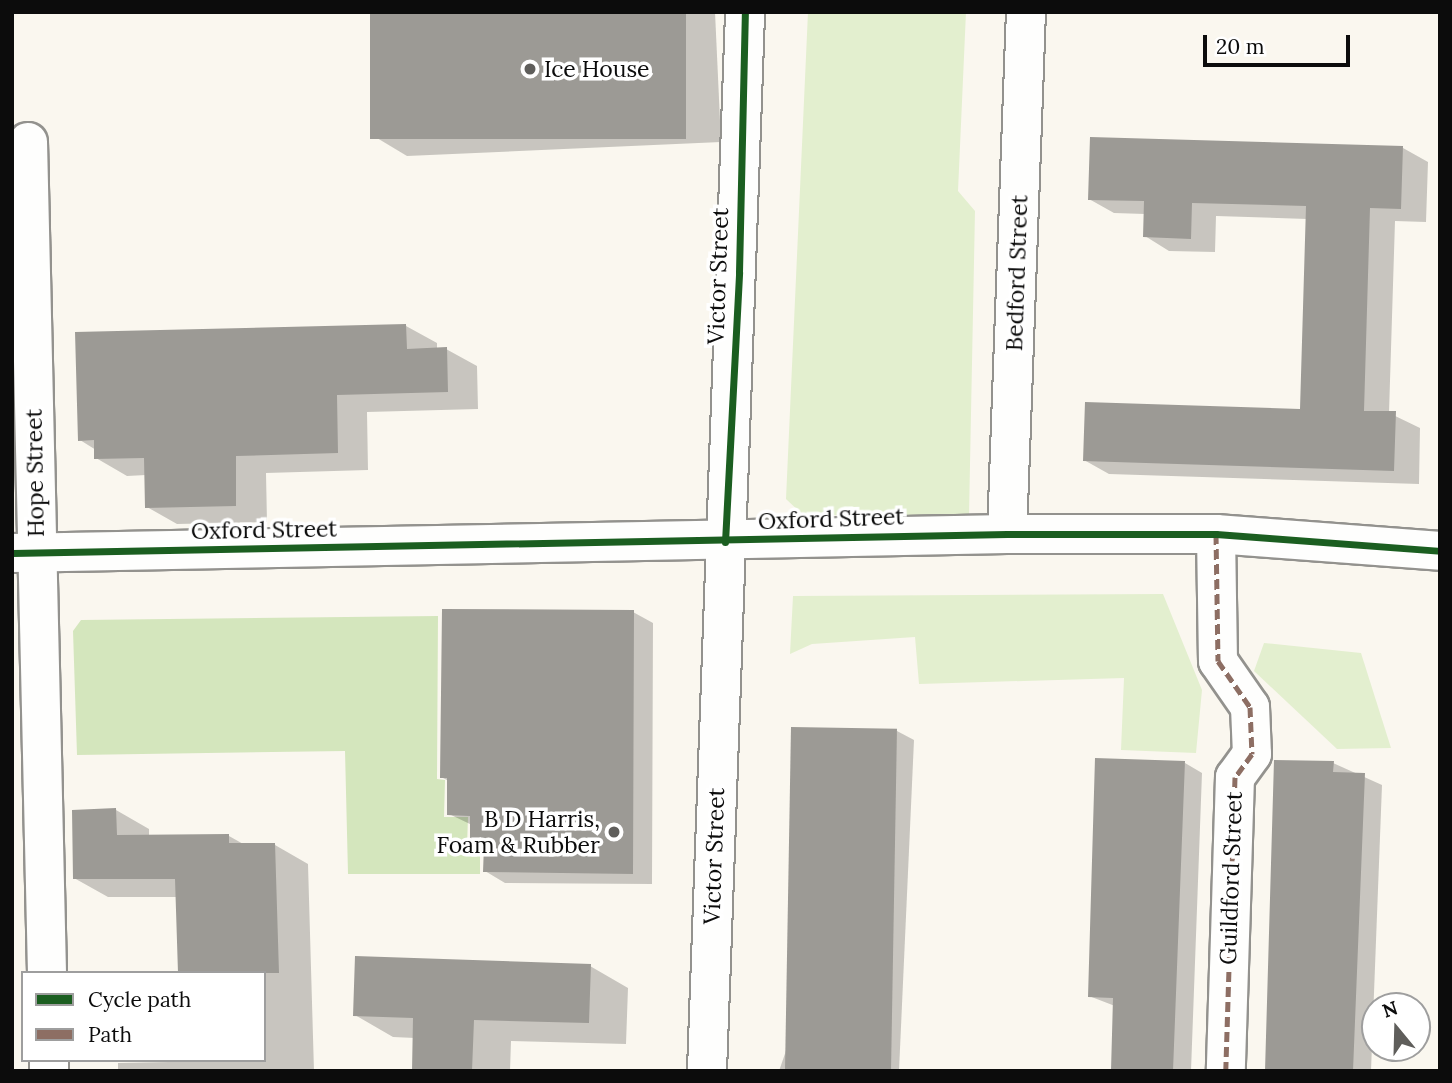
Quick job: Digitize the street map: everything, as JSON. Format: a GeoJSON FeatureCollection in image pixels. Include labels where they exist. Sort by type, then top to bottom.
{"type":"FeatureCollection","features":[{"type":"Feature","properties":{"kind":"street","name":"Victor Street"},"geometry":{"type":"LineString","coordinates":[[707,1071],[725,542],[739,272],[745,12]]}},
{"type":"Feature","properties":{"kind":"street","name":"Bedford Street"},"geometry":{"type":"LineString","coordinates":[[1007,534],[1026,12]]}},
{"type":"Feature","properties":{"kind":"street","name":"Hope Street"},"geometry":{"type":"LineString","coordinates":[[28,142],[25,553],[47,971]]}},
{"type":"Feature","properties":{"kind":"street","name":"Oxford Street"},"geometry":{"type":"LineString","coordinates":[[25,553],[725,542],[1007,534],[1216,534],[1440,551]]}},
{"type":"Feature","properties":{"kind":"street","name":"Guildford Street"},"geometry":{"type":"LineString","coordinates":[[1216,534],[1219,662],[1250,706],[1251,742],[1251,754],[1234,777],[1226,1071]]}},
{"type":"Feature","properties":{"kind":"green space"},"geometry":{"type":"Polygon","coordinates":[[[808,12],[966,12],[958,191],[975,211],[969,516],[803,515],[786,499],[808,12]]]}},
{"type":"Feature","properties":{"kind":"green space"},"geometry":{"type":"Polygon","coordinates":[[[1163,594],[1202,690],[1196,753],[1121,750],[1124,678],[919,684],[915,637],[812,644],[790,654],[793,596],[1163,594]]]}},
{"type":"Feature","properties":{"kind":"green space"},"geometry":{"type":"Polygon","coordinates":[[[438,616],[437,779],[445,780],[444,817],[468,817],[467,847],[480,847],[480,874],[348,874],[345,751],[77,755],[73,631],[81,620],[438,616]]]}},
{"type":"Feature","properties":{"kind":"green space"},"geometry":{"type":"Polygon","coordinates":[[[1264,643],[1361,653],[1391,748],[1337,749],[1254,671],[1264,643]]]}},
{"type":"Feature","properties":{"kind":"building","name":"Ice House"},"geometry":{"type":"Polygon","coordinates":[[[370,12],[686,12],[686,139],[370,139],[370,12]]]}},
{"type":"Feature","properties":{"kind":"building"},"geometry":{"type":"Polygon","coordinates":[[[1090,137],[1403,146],[1401,209],[1370,208],[1364,411],[1396,411],[1394,471],[1083,461],[1085,402],[1300,409],[1306,206],[1192,203],[1191,239],[1143,237],[1144,201],[1088,200],[1090,137]]]}},
{"type":"Feature","properties":{"kind":"building"},"geometry":{"type":"Polygon","coordinates":[[[406,324],[407,349],[447,347],[448,392],[337,395],[338,453],[236,456],[236,506],[145,508],[144,458],[94,459],[94,440],[78,441],[75,332],[406,324]]]}},
{"type":"Feature","properties":{"kind":"building"},"geometry":{"type":"Polygon","coordinates":[[[442,609],[634,610],[633,874],[483,872],[484,845],[470,845],[470,816],[447,815],[447,778],[440,778],[442,609]]]}},
{"type":"Feature","properties":{"kind":"building"},"geometry":{"type":"Polygon","coordinates":[[[791,727],[897,729],[891,1071],[785,1071],[791,727]]]}},
{"type":"Feature","properties":{"kind":"building"},"geometry":{"type":"Polygon","coordinates":[[[1095,758],[1185,761],[1173,1071],[1111,1071],[1113,998],[1088,997],[1095,758]]]}},
{"type":"Feature","properties":{"kind":"building"},"geometry":{"type":"Polygon","coordinates":[[[1274,760],[1334,761],[1333,772],[1365,773],[1353,1071],[1265,1071],[1274,760]]]}},
{"type":"Feature","properties":{"kind":"building"},"geometry":{"type":"Polygon","coordinates":[[[116,808],[117,835],[229,834],[229,843],[275,843],[279,973],[178,971],[175,879],[73,879],[72,810],[116,808]]]}},
{"type":"Feature","properties":{"kind":"building"},"geometry":{"type":"Polygon","coordinates":[[[355,956],[591,964],[589,1023],[474,1020],[472,1071],[412,1071],[413,1018],[353,1016],[355,956]]]}},
{"type":"Feature","properties":{"kind":"marked path"},"geometry":{"type":"LineString","coordinates":[[1216,534],[1218,661],[1250,707],[1252,754],[1235,777],[1226,1071]]}},
{"type":"Feature","properties":{"kind":"cycle path"},"geometry":{"type":"LineString","coordinates":[[725,542],[739,272],[745,12]]}},
{"type":"Feature","properties":{"kind":"cycle path"},"geometry":{"type":"LineString","coordinates":[[12,553],[1007,534],[1216,534],[1440,551]]}},
{"type":"Feature","properties":{"kind":"place","name":"Ice House"},"geometry":{"type":"Point","coordinates":[530,69]}},
{"type":"Feature","properties":{"kind":"place","name":"B D Harris, Foam & Rubber"},"geometry":{"type":"Point","coordinates":[614,832]}}]}
